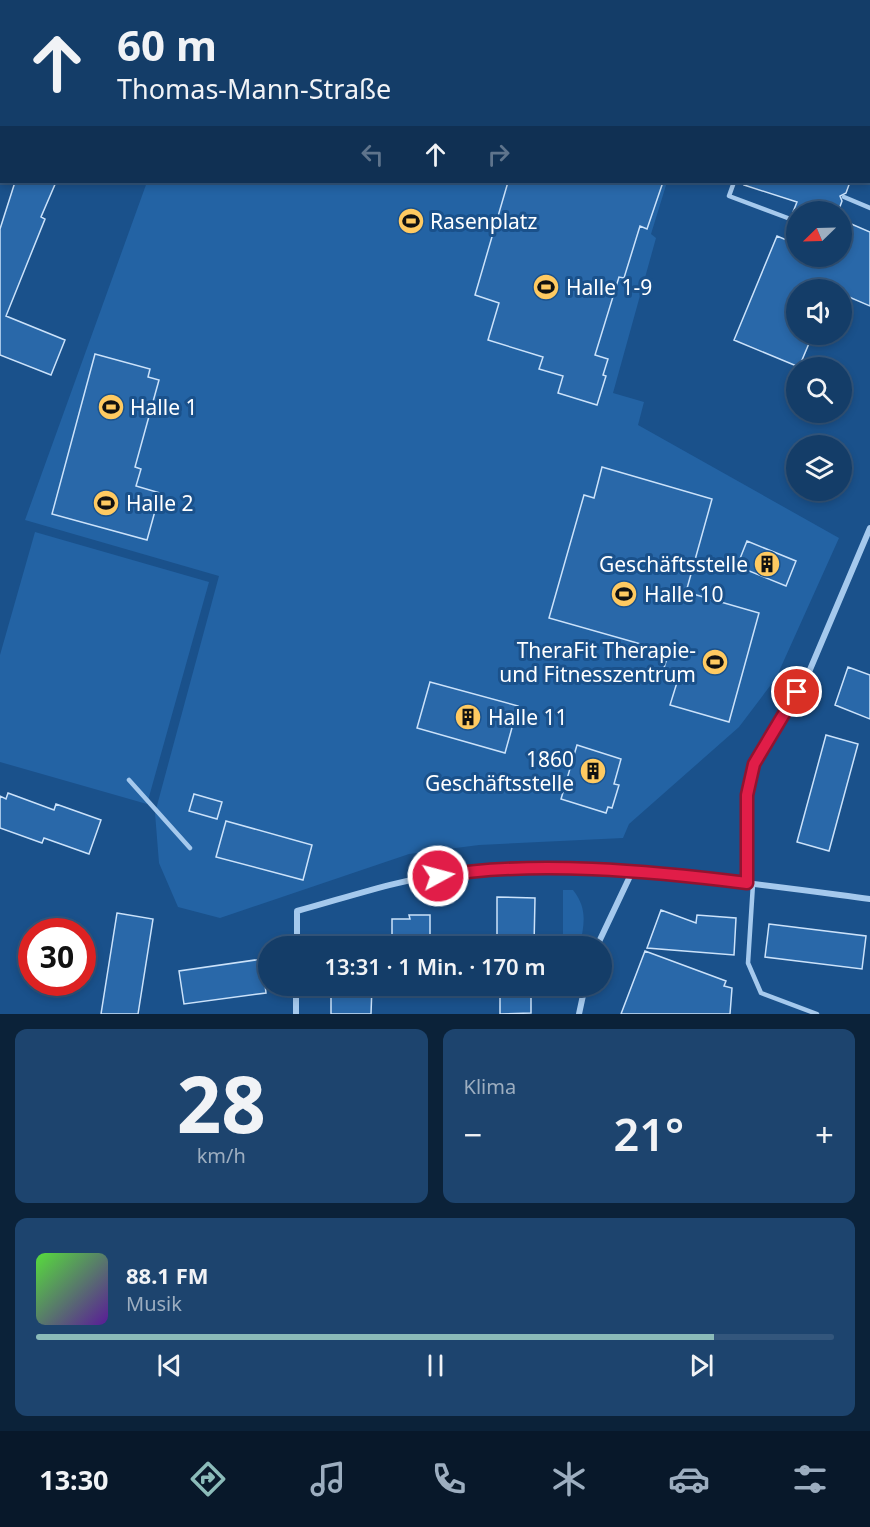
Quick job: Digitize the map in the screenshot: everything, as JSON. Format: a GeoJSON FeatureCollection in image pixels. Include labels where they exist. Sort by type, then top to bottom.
{"type":"FeatureCollection","features":[{"type":"Feature","properties":{"kind":"street"},"geometry":{"type":"LineString","coordinates":[[750,883],[747,795],[754,764],[806,679],[870,528]]}},
{"type":"Feature","properties":{"kind":"street"},"geometry":{"type":"LineString","coordinates":[[297,936],[297,911],[403,882],[456,873],[539,869],[632,872],[750,883],[870,899]]}},
{"type":"Feature","properties":{"kind":"street"},"geometry":{"type":"LineString","coordinates":[[602,936],[632,872]]}},
{"type":"Feature","properties":{"kind":"street"},"geometry":{"type":"LineString","coordinates":[[296,996],[296,1014]]}},
{"type":"Feature","properties":{"kind":"street"},"geometry":{"type":"LineString","coordinates":[[579,1014],[583,996]]}},
{"type":"Feature","properties":{"kind":"lane"},"geometry":{"type":"LineString","coordinates":[[734,183],[729,196],[786,216]]}},
{"type":"Feature","properties":{"kind":"lane"},"geometry":{"type":"LineString","coordinates":[[844,197],[870,208]]}},
{"type":"Feature","properties":{"kind":"lane"},"geometry":{"type":"LineString","coordinates":[[129,780],[190,848]]}},
{"type":"Feature","properties":{"kind":"lane"},"geometry":{"type":"LineString","coordinates":[[750,883],[748,963],[761,993],[817,1014]]}},
{"type":"Feature","properties":{"kind":"shaded area"},"geometry":{"type":"Polygon","coordinates":[[[147,183],[667,183],[651,234],[656,238],[613,393],[644,402],[638,425],[839,538],[776,678],[739,727],[629,824],[623,838],[479,845],[409,854],[220,918],[178,907],[159,863],[155,813],[219,576],[25,520],[147,183]]]}},
{"type":"Feature","properties":{"kind":"shaded area"},"geometry":{"type":"Polygon","coordinates":[[[35,532],[209,582],[147,804],[0,762],[0,655],[35,532]]]}},
{"type":"Feature","properties":{"kind":"shaded area"},"geometry":{"type":"Polygon","coordinates":[[[563,890],[573,890],[583,910],[581,936],[563,936],[563,890]]]}},
{"type":"Feature","properties":{"kind":"building"},"geometry":{"type":"Polygon","coordinates":[[[15,183],[56,183],[41,217],[45,219],[6,316],[65,340],[51,375],[0,355],[0,229],[15,183]]]}},
{"type":"Feature","properties":{"kind":"building","name":"Halle 1-9"},"geometry":{"type":"Polygon","coordinates":[[[508,183],[663,183],[647,229],[640,226],[624,278],[619,277],[595,355],[608,359],[603,375],[606,376],[597,405],[558,393],[563,376],[539,369],[543,357],[488,340],[499,303],[475,295],[508,183]]]}},
{"type":"Feature","properties":{"kind":"building"},"geometry":{"type":"Polygon","coordinates":[[[745,183],[850,183],[846,193],[840,196],[842,201],[794,201],[744,185],[745,183]]]}},
{"type":"Feature","properties":{"kind":"building"},"geometry":{"type":"Polygon","coordinates":[[[852,224],[870,232],[870,306],[852,298],[852,279],[786,279],[786,345],[808,345],[803,357],[786,357],[786,362],[734,340],[777,236],[786,240],[786,267],[852,267],[852,224]]]}},
{"type":"Feature","properties":{"kind":"building"},"geometry":{"type":"Polygon","coordinates":[[[95,354],[150,369],[148,377],[159,380],[135,467],[141,469],[136,486],[160,493],[147,540],[52,514],[95,354]]]}},
{"type":"Feature","properties":{"kind":"building","name":"Halle 10"},"geometry":{"type":"Polygon","coordinates":[[[602,467],[712,499],[686,592],[759,613],[729,722],[670,705],[679,676],[663,671],[669,652],[549,618],[584,495],[594,498],[602,467]]]}},
{"type":"Feature","properties":{"kind":"building","name":"Geschäftsstelle"},"geometry":{"type":"Polygon","coordinates":[[[747,541],[796,561],[786,586],[737,566],[747,541]]]}},
{"type":"Feature","properties":{"kind":"building"},"geometry":{"type":"Polygon","coordinates":[[[848,667],[870,675],[870,719],[835,705],[848,667]]]}},
{"type":"Feature","properties":{"kind":"building","name":"Halle 11"},"geometry":{"type":"Polygon","coordinates":[[[430,682],[518,706],[505,753],[417,728],[430,682]]]}},
{"type":"Feature","properties":{"kind":"building"},"geometry":{"type":"Polygon","coordinates":[[[826,735],[858,744],[829,851],[797,842],[826,735]]]}},
{"type":"Feature","properties":{"kind":"building","name":"1860 Geschäftsstelle"},"geometry":{"type":"Polygon","coordinates":[[[577,745],[621,759],[614,784],[619,785],[612,808],[608,807],[606,813],[561,799],[577,745]]]}},
{"type":"Feature","properties":{"kind":"building"},"geometry":{"type":"Polygon","coordinates":[[[8,793],[54,810],[56,804],[101,820],[89,854],[44,838],[42,843],[0,828],[0,796],[6,799],[8,793]]]}},
{"type":"Feature","properties":{"kind":"building"},"geometry":{"type":"Polygon","coordinates":[[[194,794],[222,802],[217,819],[189,811],[194,794]]]}},
{"type":"Feature","properties":{"kind":"building"},"geometry":{"type":"Polygon","coordinates":[[[226,821],[312,845],[303,880],[216,857],[226,821]]]}},
{"type":"Feature","properties":{"kind":"building"},"geometry":{"type":"Polygon","coordinates":[[[497,897],[535,898],[534,936],[497,936],[497,897]]]}},
{"type":"Feature","properties":{"kind":"building"},"geometry":{"type":"Polygon","coordinates":[[[661,910],[696,923],[697,915],[736,918],[734,955],[647,948],[661,910]]]}},
{"type":"Feature","properties":{"kind":"building"},"geometry":{"type":"Polygon","coordinates":[[[117,913],[153,919],[138,1014],[101,1014],[117,913]]]}},
{"type":"Feature","properties":{"kind":"building"},"geometry":{"type":"Polygon","coordinates":[[[409,915],[430,915],[430,936],[392,936],[392,919],[410,919],[409,915]]]}},
{"type":"Feature","properties":{"kind":"building"},"geometry":{"type":"Polygon","coordinates":[[[769,924],[866,936],[862,969],[765,957],[769,924]]]}},
{"type":"Feature","properties":{"kind":"building"},"geometry":{"type":"Polygon","coordinates":[[[645,951],[726,981],[724,986],[732,988],[730,1014],[621,1014],[645,951]]]}},
{"type":"Feature","properties":{"kind":"building"},"geometry":{"type":"Polygon","coordinates":[[[258,960],[258,994],[184,1004],[179,971],[258,960]]]}},
{"type":"Feature","properties":{"kind":"building"},"geometry":{"type":"Polygon","coordinates":[[[331,996],[372,996],[371,1014],[331,1014],[331,996]]]}},
{"type":"Feature","properties":{"kind":"building"},"geometry":{"type":"Polygon","coordinates":[[[500,996],[531,996],[531,1013],[500,1014],[500,996]]]}},
{"type":"Feature","properties":{"kind":"place","name":"Rasenplatz"},"geometry":{"type":"Point","coordinates":[411,221]}},
{"type":"Feature","properties":{"kind":"place","name":"Halle 1-9"},"geometry":{"type":"Point","coordinates":[546,287]}},
{"type":"Feature","properties":{"kind":"place","name":"Halle 1"},"geometry":{"type":"Point","coordinates":[111,407]}},
{"type":"Feature","properties":{"kind":"place","name":"Halle 2"},"geometry":{"type":"Point","coordinates":[106,503]}},
{"type":"Feature","properties":{"kind":"place","name":"Geschäftsstelle"},"geometry":{"type":"Point","coordinates":[767,564]}},
{"type":"Feature","properties":{"kind":"place","name":"Halle 10"},"geometry":{"type":"Point","coordinates":[624,594]}},
{"type":"Feature","properties":{"kind":"place","name":"TheraFit Therapie- und Fitnesszentrum"},"geometry":{"type":"Point","coordinates":[715,662]}},
{"type":"Feature","properties":{"kind":"place","name":"Halle 11"},"geometry":{"type":"Point","coordinates":[468,717]}},
{"type":"Feature","properties":{"kind":"place","name":"1860 Geschäftsstelle"},"geometry":{"type":"Point","coordinates":[593,771]}},
{"type":"Feature","properties":{"kind":"route"},"geometry":{"type":"LineString","coordinates":[[438,876],[539,869],[669,873],[747,883],[747,795],[754,764],[797,692]]}}]}
